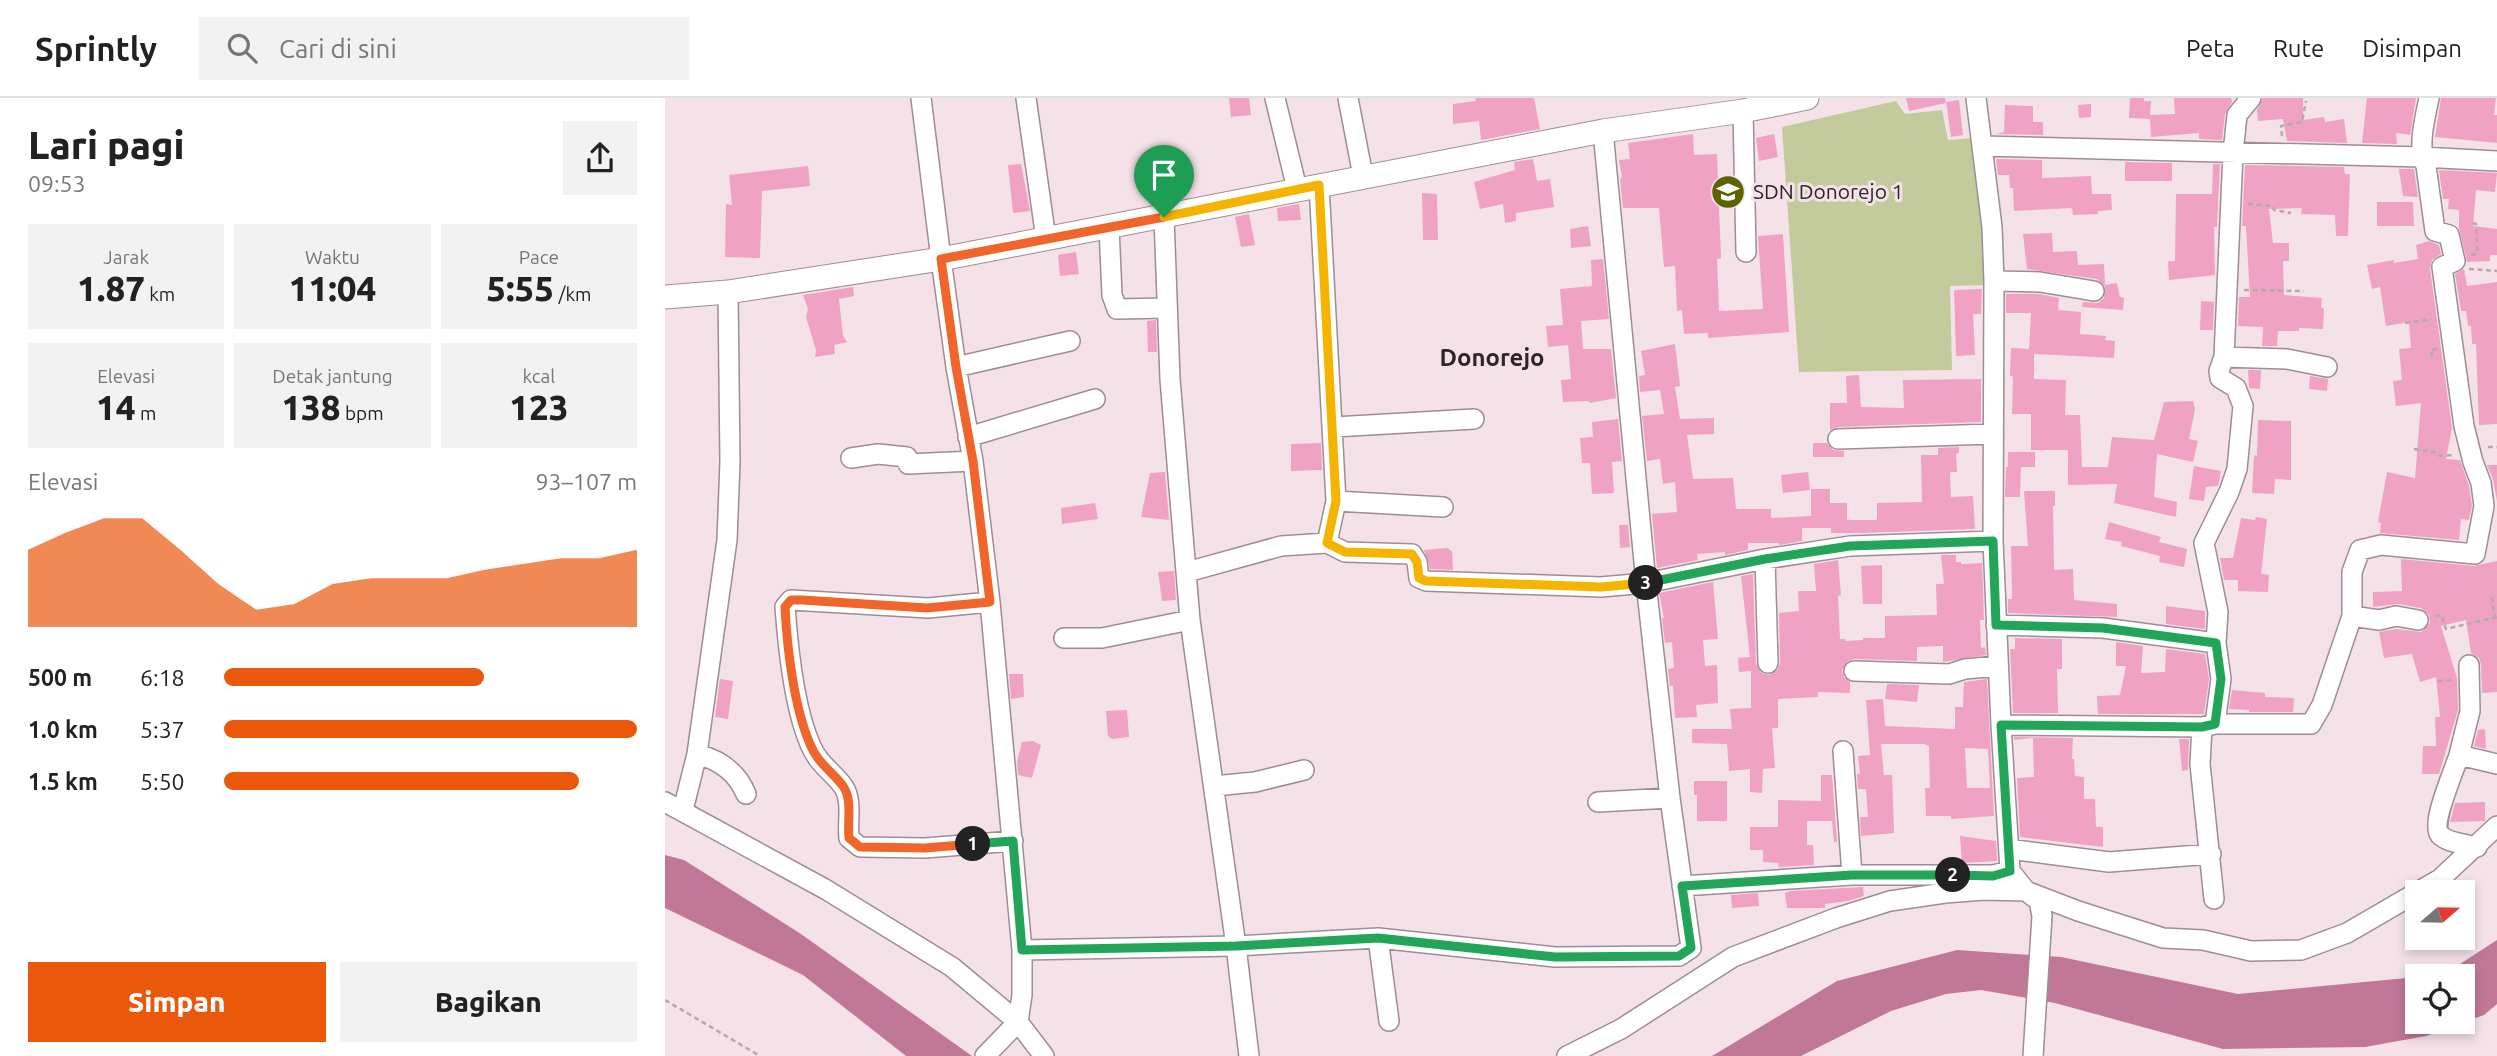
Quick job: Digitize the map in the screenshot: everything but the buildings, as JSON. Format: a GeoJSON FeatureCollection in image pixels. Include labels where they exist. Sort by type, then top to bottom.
{"type":"FeatureCollection","features":[{"type":"Feature","properties":{"kind":"main road"},"geometry":{"type":"LineString","coordinates":[[665,297],[728,292],[941,259],[1603,131],[1743,111],[1807,98]]}},
{"type":"Feature","properties":{"kind":"street"},"geometry":{"type":"LineString","coordinates":[[921,98],[956,367],[973,461],[990,602],[1022,950],[1022,995],[1013,1029],[985,1056]]}},
{"type":"Feature","properties":{"kind":"street"},"geometry":{"type":"LineString","coordinates":[[1026,98],[1046,239]]}},
{"type":"Feature","properties":{"kind":"street"},"geometry":{"type":"LineString","coordinates":[[1275,98],[1308,187],[1333,427],[1336,501],[1327,543]]}},
{"type":"Feature","properties":{"kind":"street"},"geometry":{"type":"LineString","coordinates":[[1348,98],[1363,176]]}},
{"type":"Feature","properties":{"kind":"street"},"geometry":{"type":"LineString","coordinates":[[1976,98],[1992,227],[1993,541],[2010,871],[2026,891],[2039,901],[2042,916],[2033,1056]]}},
{"type":"Feature","properties":{"kind":"street"},"geometry":{"type":"LineString","coordinates":[[2214,899],[2200,764],[2221,679],[2216,643],[2218,612],[2204,543],[2237,469],[2243,406],[2236,388],[2220,377],[2219,371],[2224,357],[2232,153],[2237,115],[2251,98]]}},
{"type":"Feature","properties":{"kind":"street"},"geometry":{"type":"LineString","coordinates":[[2001,725],[2311,724],[2322,705],[2352,616],[2353,572],[2360,550],[2381,545],[2475,554],[2490,505],[2464,426],[2442,267],[2455,261],[2449,235],[2435,231],[2426,166],[2422,157],[2429,98]]}},
{"type":"Feature","properties":{"kind":"street"},"geometry":{"type":"LineString","coordinates":[[1743,111],[1746,252]]}},
{"type":"Feature","properties":{"kind":"street"},"geometry":{"type":"LineString","coordinates":[[1022,950],[1236,946],[1378,938],[1555,957],[1679,956],[1691,948],[1670,798],[1646,583],[1603,131]]}},
{"type":"Feature","properties":{"kind":"street"},"geometry":{"type":"LineString","coordinates":[[1982,146],[2497,161]]}},
{"type":"Feature","properties":{"kind":"street"},"geometry":{"type":"LineString","coordinates":[[1164,217],[1179,500],[1190,620],[1249,1056]]}},
{"type":"Feature","properties":{"kind":"street"},"geometry":{"type":"LineString","coordinates":[[1109,227],[1112,295],[1117,309],[1167,308]]}},
{"type":"Feature","properties":{"kind":"street"},"geometry":{"type":"LineString","coordinates":[[1994,281],[2040,282],[2094,291]]}},
{"type":"Feature","properties":{"kind":"street"},"geometry":{"type":"LineString","coordinates":[[728,292],[730,435],[727,540],[697,754],[674,806],[825,889],[943,961],[1044,1056]]}},
{"type":"Feature","properties":{"kind":"street"},"geometry":{"type":"LineString","coordinates":[[956,367],[1070,341]]}},
{"type":"Feature","properties":{"kind":"street"},"geometry":{"type":"LineString","coordinates":[[2224,357],[2287,359],[2327,367]]}},
{"type":"Feature","properties":{"kind":"street"},"geometry":{"type":"LineString","coordinates":[[968,437],[1094,399]]}},
{"type":"Feature","properties":{"kind":"street"},"geometry":{"type":"LineString","coordinates":[[1333,427],[1474,419]]}},
{"type":"Feature","properties":{"kind":"street"},"geometry":{"type":"LineString","coordinates":[[1838,439],[1992,434]]}},
{"type":"Feature","properties":{"kind":"street"},"geometry":{"type":"LineString","coordinates":[[851,458],[878,454],[907,457],[908,464],[973,461]]}},
{"type":"Feature","properties":{"kind":"street"},"geometry":{"type":"LineString","coordinates":[[1336,501],[1443,507]]}},
{"type":"Feature","properties":{"kind":"street"},"geometry":{"type":"LineString","coordinates":[[1187,572],[1281,546],[1327,543],[1345,552],[1412,554],[1417,562],[1419,578],[1426,581],[1601,587],[1646,583],[1765,559],[1850,546],[1993,541]]}},
{"type":"Feature","properties":{"kind":"street"},"geometry":{"type":"LineString","coordinates":[[1765,559],[1768,663]]}},
{"type":"Feature","properties":{"kind":"street"},"geometry":{"type":"LineString","coordinates":[[990,602],[927,608],[791,600],[785,607],[787,640],[805,730],[820,763],[843,786],[848,797],[849,838],[853,843],[860,847],[925,848],[1013,841]]}},
{"type":"Feature","properties":{"kind":"street"},"geometry":{"type":"LineString","coordinates":[[2352,616],[2379,620],[2396,616],[2418,620]]}},
{"type":"Feature","properties":{"kind":"street"},"geometry":{"type":"LineString","coordinates":[[1064,638],[1102,638],[1190,620]]}},
{"type":"Feature","properties":{"kind":"street"},"geometry":{"type":"LineString","coordinates":[[1996,625],[2103,628],[2216,643]]}},
{"type":"Feature","properties":{"kind":"street"},"geometry":{"type":"LineString","coordinates":[[2469,665],[2470,711],[2459,755],[2438,816],[2437,828],[2439,834],[2447,839],[2477,847]]}},
{"type":"Feature","properties":{"kind":"street"},"geometry":{"type":"LineString","coordinates":[[1854,671],[1949,674],[1965,669],[1998,666]]}},
{"type":"Feature","properties":{"kind":"street"},"geometry":{"type":"LineString","coordinates":[[1843,751],[1852,875]]}},
{"type":"Feature","properties":{"kind":"street"},"geometry":{"type":"LineString","coordinates":[[697,754],[716,759],[742,784],[746,794]]}},
{"type":"Feature","properties":{"kind":"street"},"geometry":{"type":"LineString","coordinates":[[2459,755],[2497,764]]}},
{"type":"Feature","properties":{"kind":"street"},"geometry":{"type":"LineString","coordinates":[[1214,786],[1255,782],[1304,770]]}},
{"type":"Feature","properties":{"kind":"street"},"geometry":{"type":"LineString","coordinates":[[1598,802],[1670,798]]}},
{"type":"Feature","properties":{"kind":"street"},"geometry":{"type":"LineString","coordinates":[[1567,1056],[1621,1029],[1733,957],[1836,918],[1890,901],[1945,893],[2026,891],[2163,938],[2203,940],[2251,951],[2301,950],[2347,933],[2440,879],[2497,826]]}},
{"type":"Feature","properties":{"kind":"street"},"geometry":{"type":"LineString","coordinates":[[2009,849],[2109,862],[2211,854]]}},
{"type":"Feature","properties":{"kind":"street"},"geometry":{"type":"LineString","coordinates":[[1682,886],[1852,875],[1993,876],[2010,871]]}},
{"type":"Feature","properties":{"kind":"street"},"geometry":{"type":"LineString","coordinates":[[1378,938],[1389,1021]]}},
{"type":"Feature","properties":{"kind":"path"},"geometry":{"type":"LineString","coordinates":[[2287,125],[2302,122],[2306,101]]}},
{"type":"Feature","properties":{"kind":"path"},"geometry":{"type":"LineString","coordinates":[[2230,204],[2272,206],[2274,210],[2291,213]]}},
{"type":"Feature","properties":{"kind":"path"},"geometry":{"type":"LineString","coordinates":[[2469,256],[2476,254],[2477,250],[2476,224],[2472,223]]}},
{"type":"Feature","properties":{"kind":"path"},"geometry":{"type":"LineString","coordinates":[[2469,269],[2497,271]]}},
{"type":"Feature","properties":{"kind":"path"},"geometry":{"type":"LineString","coordinates":[[2227,290],[2304,291]]}},
{"type":"Feature","properties":{"kind":"path"},"geometry":{"type":"LineString","coordinates":[[2414,449],[2434,452],[2440,456],[2471,453]]}},
{"type":"Feature","properties":{"kind":"path"},"geometry":{"type":"LineString","coordinates":[[2418,620],[2441,615],[2446,629],[2496,617],[2492,597]]}},
{"type":"Feature","properties":{"kind":"path"},"geometry":{"type":"LineString","coordinates":[[665,1000],[760,1056]]}},
{"type":"Feature","properties":{"kind":"green space"},"geometry":{"type":"Polygon","coordinates":[[[1896,101],[1905,114],[1942,110],[1948,140],[1975,138],[1987,285],[1950,286],[1952,370],[1799,372],[1782,127],[1896,101]]]}},
{"type":"Feature","properties":{"kind":"shaded area"},"geometry":{"type":"Polygon","coordinates":[[[665,855],[684,860],[801,934],[972,1056],[906,1056],[803,975],[665,908],[665,855]]]}},
{"type":"Feature","properties":{"kind":"shaded area"},"geometry":{"type":"Polygon","coordinates":[[[2497,940],[2497,1004],[2484,1015],[2475,1018],[2475,964],[2460,964],[2497,940]]]}},
{"type":"Feature","properties":{"kind":"shaded area"},"geometry":{"type":"Polygon","coordinates":[[[1957,950],[2061,957],[2238,994],[2405,978],[2405,1034],[2432,1034],[2365,1047],[2223,1049],[2055,1003],[1981,990],[1946,994],[1891,1011],[1801,1056],[1712,1056],[1837,981],[1957,950]]]}},
{"type":"Feature","properties":{"kind":"place","name":"SDN Donorejo 1"},"geometry":{"type":"Point","coordinates":[1728,192]}},
{"type":"Feature","properties":{"kind":"district","name":"Donorejo"},"geometry":{"type":"Point","coordinates":[1492,358]}},
{"type":"Feature","properties":{"kind":"route"},"geometry":{"type":"LineString","coordinates":[[1319,185],[1336,501],[1327,543],[1345,552],[1412,554],[1417,562],[1420,580],[1426,581],[1601,587],[1646,583],[1765,559],[1850,546],[1993,541],[1996,625],[2103,628],[2216,643],[2221,679],[2215,724],[2202,727],[2001,725],[2010,871],[1993,876],[1852,875],[1682,886],[1691,948],[1679,956],[1555,957],[1378,938],[1236,946],[1022,950],[1013,841],[925,848],[860,847],[849,838],[848,797],[843,786],[820,763],[805,730],[790,659],[785,607],[791,600],[927,608],[990,602],[973,461],[941,259],[1164,217],[1319,185]]}}]}
